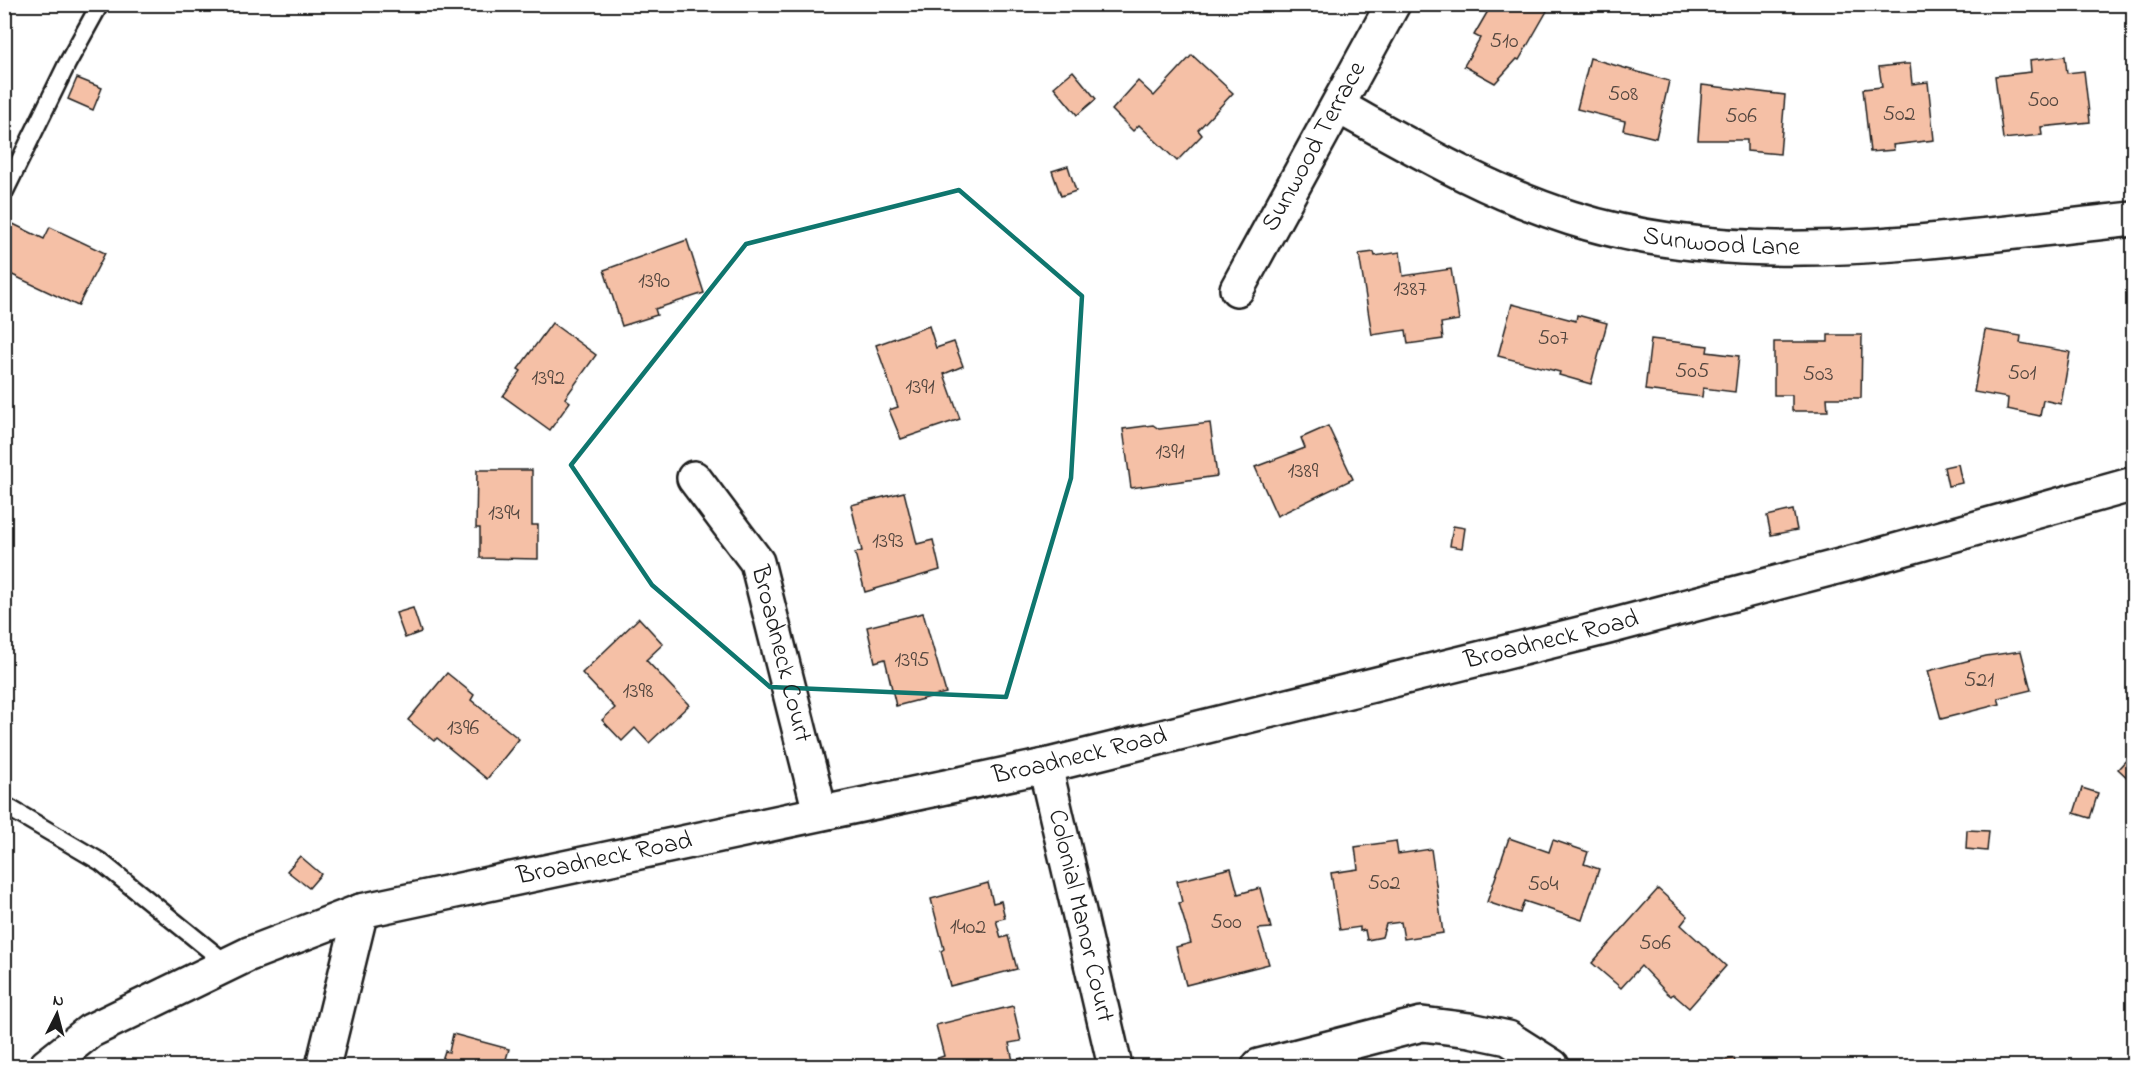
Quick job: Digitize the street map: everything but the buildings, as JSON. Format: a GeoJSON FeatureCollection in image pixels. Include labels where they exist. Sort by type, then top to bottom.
{"type":"FeatureCollection","features":[{"type":"Feature","properties":{"kind":"street","name":"Sunwood Terrace"},"geometry":{"type":"LineString","coordinates":[[1237,289],[1394,4]]}},
{"type":"Feature","properties":{"kind":"street","name":"Sunwood Lane"},"geometry":{"type":"LineString","coordinates":[[1338,106],[1476,182],[1571,218],[1665,241],[1758,249],[1825,248],[2133,219]]}},
{"type":"Feature","properties":{"kind":"street","name":"Broadneck Court"},"geometry":{"type":"LineString","coordinates":[[694,477],[757,562],[820,812]]}},
{"type":"Feature","properties":{"kind":"street","name":"Broadneck Road"},"geometry":{"type":"LineString","coordinates":[[46,1066],[90,1031],[227,964],[361,911],[1045,766],[1681,608],[2133,484]]}},
{"type":"Feature","properties":{"kind":"street","name":"Colonial Manor Court"},"geometry":{"type":"LineString","coordinates":[[1045,766],[1115,1066]]}},
{"type":"Feature","properties":{"kind":"street"},"geometry":{"type":"LineString","coordinates":[[323,1066],[361,911]]}},
{"type":"Feature","properties":{"kind":"street"},"geometry":{"type":"LineString","coordinates":[[1259,1066],[1422,1024],[1508,1038],[1552,1066]]}},
{"type":"Feature","properties":{"kind":"lane"},"geometry":{"type":"LineString","coordinates":[[4,193],[67,64],[100,4]]}},
{"type":"Feature","properties":{"kind":"lane"},"geometry":{"type":"LineString","coordinates":[[4,805],[101,862],[227,964]]}},
{"type":"Feature","properties":{"kind":"highlighted area"},"geometry":{"type":"Polygon","coordinates":[[[959,190],[1082,296],[1071,478],[1006,697],[770,687],[652,585],[571,465],[746,244],[959,190]]]}}]}
